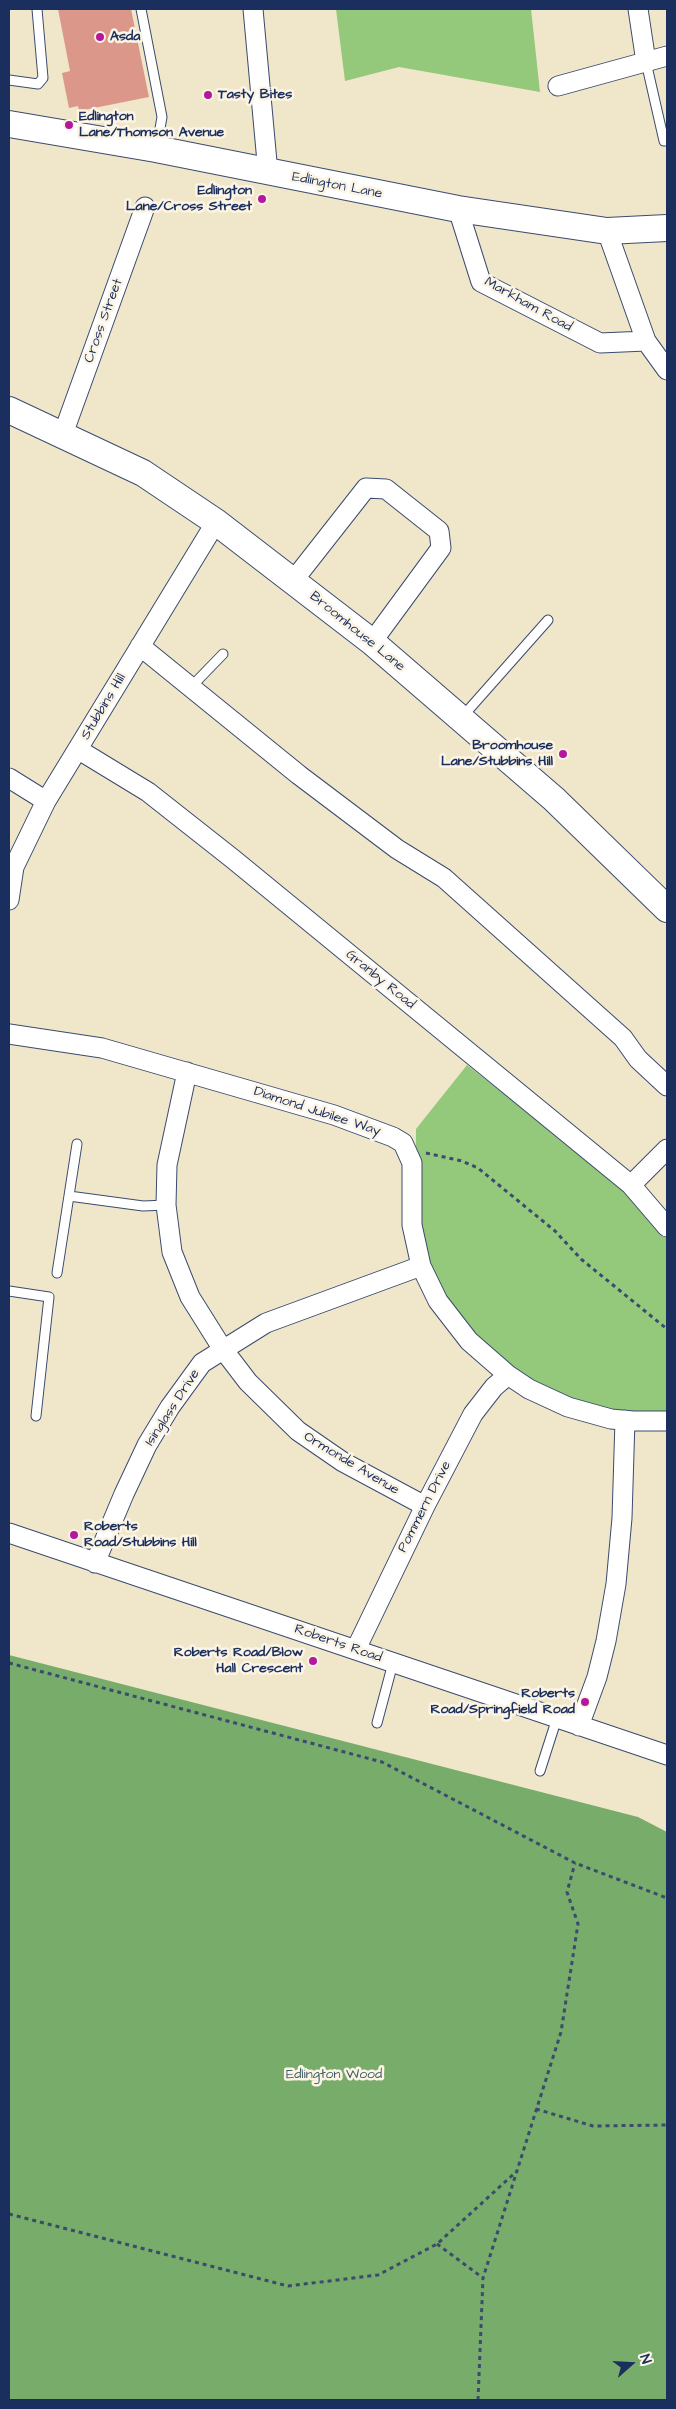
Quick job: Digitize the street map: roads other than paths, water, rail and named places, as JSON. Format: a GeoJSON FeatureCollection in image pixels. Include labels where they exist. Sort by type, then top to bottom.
{"type":"FeatureCollection","features":[{"type":"Feature","properties":{"kind":"street"},"geometry":{"type":"LineString","coordinates":[[253,9],[268,173]]}},
{"type":"Feature","properties":{"kind":"street"},"geometry":{"type":"LineString","coordinates":[[638,9],[646,62]]}},
{"type":"Feature","properties":{"kind":"street"},"geometry":{"type":"LineString","coordinates":[[558,86],[667,56]]}},
{"type":"Feature","properties":{"kind":"street","name":"Edlington Lane"},"geometry":{"type":"LineString","coordinates":[[9,124],[156,149],[268,173],[458,209],[607,231],[667,228]]}},
{"type":"Feature","properties":{"kind":"street","name":"Cross Street"},"geometry":{"type":"LineString","coordinates":[[62,434],[145,207]]}},
{"type":"Feature","properties":{"kind":"street","name":"Markham Road"},"geometry":{"type":"LineString","coordinates":[[458,209],[481,282],[600,344],[646,340]]}},
{"type":"Feature","properties":{"kind":"street"},"geometry":{"type":"LineString","coordinates":[[607,231],[646,340],[667,370]]}},
{"type":"Feature","properties":{"kind":"street","name":"Broomhouse Lane"},"geometry":{"type":"LineString","coordinates":[[9,410],[143,473],[216,522],[372,642],[461,718],[554,799],[667,908]]}},
{"type":"Feature","properties":{"kind":"street"},"geometry":{"type":"LineString","coordinates":[[293,581],[366,488],[386,489],[439,531],[440,548],[372,642]]}},
{"type":"Feature","properties":{"kind":"street","name":"Stubbins Hill"},"geometry":{"type":"LineString","coordinates":[[9,900],[14,867],[46,801],[79,750],[216,522]]}},
{"type":"Feature","properties":{"kind":"street"},"geometry":{"type":"LineString","coordinates":[[140,646],[299,775],[397,849],[444,878],[623,1038],[638,1059],[667,1086]]}},
{"type":"Feature","properties":{"kind":"street","name":"Granby Road"},"geometry":{"type":"LineString","coordinates":[[79,750],[148,792],[631,1185],[667,1227]]}},
{"type":"Feature","properties":{"kind":"street"},"geometry":{"type":"LineString","coordinates":[[9,778],[46,801]]}},
{"type":"Feature","properties":{"kind":"street","name":"Diamond Jubilee Way"},"geometry":{"type":"LineString","coordinates":[[9,1034],[102,1048],[334,1115],[393,1137],[403,1143],[412,1163],[414,1240],[421,1266]]}},
{"type":"Feature","properties":{"kind":"street","name":"Ormonde Avenue"},"geometry":{"type":"LineString","coordinates":[[188,1072],[167,1165],[166,1205],[172,1252],[190,1297],[222,1348],[248,1382],[298,1432],[343,1462],[425,1506]]}},
{"type":"Feature","properties":{"kind":"street"},"geometry":{"type":"LineString","coordinates":[[631,1185],[667,1149]]}},
{"type":"Feature","properties":{"kind":"street"},"geometry":{"type":"LineString","coordinates":[[421,1266],[438,1302],[453,1322],[488,1358],[529,1389],[568,1407],[625,1420],[667,1421]]}},
{"type":"Feature","properties":{"kind":"street","name":"Isinglass Drive"},"geometry":{"type":"LineString","coordinates":[[95,1563],[124,1494],[152,1437],[170,1406],[202,1362],[222,1348],[283,1316],[421,1266]]}},
{"type":"Feature","properties":{"kind":"street","name":"Pommern Drive"},"geometry":{"type":"LineString","coordinates":[[356,1649],[425,1506],[473,1414],[488,1393],[508,1375]]}},
{"type":"Feature","properties":{"kind":"street"},"geometry":{"type":"LineString","coordinates":[[579,1726],[597,1677],[606,1641],[616,1584],[622,1518],[625,1420]]}},
{"type":"Feature","properties":{"kind":"street","name":"Roberts Road"},"geometry":{"type":"LineString","coordinates":[[9,1533],[667,1755]]}},
{"type":"Feature","properties":{"kind":"lane"},"geometry":{"type":"LineString","coordinates":[[9,80],[38,84],[43,78],[38,9]]}},
{"type":"Feature","properties":{"kind":"lane"},"geometry":{"type":"LineString","coordinates":[[141,9],[162,117],[156,149]]}},
{"type":"Feature","properties":{"kind":"lane"},"geometry":{"type":"LineString","coordinates":[[646,62],[664,141],[667,142]]}},
{"type":"Feature","properties":{"kind":"lane"},"geometry":{"type":"LineString","coordinates":[[461,718],[548,620]]}},
{"type":"Feature","properties":{"kind":"lane"},"geometry":{"type":"LineString","coordinates":[[191,687],[223,654]]}},
{"type":"Feature","properties":{"kind":"lane"},"geometry":{"type":"LineString","coordinates":[[57,1273],[77,1144]]}},
{"type":"Feature","properties":{"kind":"lane"},"geometry":{"type":"LineString","coordinates":[[68,1196],[143,1206],[166,1205]]}},
{"type":"Feature","properties":{"kind":"lane"},"geometry":{"type":"LineString","coordinates":[[9,1291],[49,1297],[36,1416]]}},
{"type":"Feature","properties":{"kind":"lane"},"geometry":{"type":"LineString","coordinates":[[376,1722],[392,1663]]}},
{"type":"Feature","properties":{"kind":"lane"},"geometry":{"type":"LineString","coordinates":[[540,1771],[556,1718]]}},
{"type":"Feature","properties":{"kind":"place","name":"Asda"},"geometry":{"type":"Point","coordinates":[100,37]}},
{"type":"Feature","properties":{"kind":"place","name":"Tasty Bites"},"geometry":{"type":"Point","coordinates":[208,95]}},
{"type":"Feature","properties":{"kind":"place","name":"Edlington Lane/Thomson Avenue"},"geometry":{"type":"Point","coordinates":[69,125]}},
{"type":"Feature","properties":{"kind":"place","name":"Edlington Lane/Cross Street"},"geometry":{"type":"Point","coordinates":[262,199]}},
{"type":"Feature","properties":{"kind":"place","name":"Broomhouse Lane/Stubbins Hill"},"geometry":{"type":"Point","coordinates":[563,754]}},
{"type":"Feature","properties":{"kind":"place","name":"Roberts Road/Stubbins Hill"},"geometry":{"type":"Point","coordinates":[74,1535]}},
{"type":"Feature","properties":{"kind":"place","name":"Roberts Road/Blow Hall Crescent"},"geometry":{"type":"Point","coordinates":[313,1661]}},
{"type":"Feature","properties":{"kind":"place","name":"Roberts Road/Springfield Road"},"geometry":{"type":"Point","coordinates":[585,1702]}},
{"type":"Feature","properties":{"kind":"park label","name":"Edlington Wood"},"geometry":{"type":"Point","coordinates":[334,2075]}}]}
